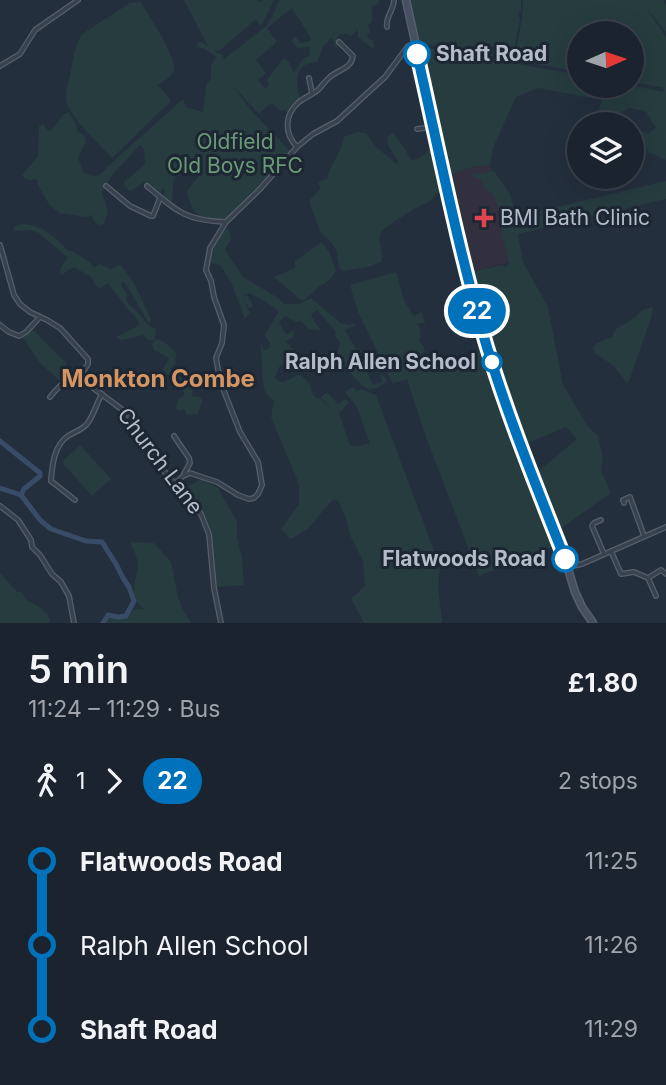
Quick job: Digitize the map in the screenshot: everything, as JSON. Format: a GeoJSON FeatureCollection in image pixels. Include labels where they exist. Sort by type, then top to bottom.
{"type":"FeatureCollection","features":[{"type":"Feature","properties":{"kind":"street"},"geometry":{"type":"LineString","coordinates":[[0,66],[20,54],[38,27],[78,0]]}},
{"type":"Feature","properties":{"kind":"street"},"geometry":{"type":"LineString","coordinates":[[387,27],[386,22],[394,0]]}},
{"type":"Feature","properties":{"kind":"street"},"geometry":{"type":"LineString","coordinates":[[406,0],[453,214],[487,346],[511,421],[577,596],[593,623]]}},
{"type":"Feature","properties":{"kind":"street"},"geometry":{"type":"LineString","coordinates":[[298,147],[290,136],[287,120],[295,106],[331,76],[348,67],[353,60],[353,55],[340,42]]}},
{"type":"Feature","properties":{"kind":"street"},"geometry":{"type":"LineString","coordinates":[[183,476],[192,474],[217,482],[249,499],[258,494],[262,485],[258,463],[240,432],[220,381],[216,355],[222,343],[224,325],[206,266],[210,248],[226,222],[260,190],[298,147],[313,134],[337,121],[385,78],[410,44],[415,43]]}},
{"type":"Feature","properties":{"kind":"street"},"geometry":{"type":"LineString","coordinates":[[309,78],[312,93]]}},
{"type":"Feature","properties":{"kind":"street"},"geometry":{"type":"LineString","coordinates":[[417,130],[434,127]]}},
{"type":"Feature","properties":{"kind":"street"},"geometry":{"type":"LineString","coordinates":[[106,186],[130,206],[151,216],[160,198]]}},
{"type":"Feature","properties":{"kind":"street"},"geometry":{"type":"LineString","coordinates":[[147,186],[172,208],[193,219],[226,222]]}},
{"type":"Feature","properties":{"kind":"street"},"geometry":{"type":"LineString","coordinates":[[0,245],[16,299],[24,308],[60,328],[89,362],[81,376],[67,381],[50,397]]}},
{"type":"Feature","properties":{"kind":"street"},"geometry":{"type":"LineString","coordinates":[[0,326],[19,336],[40,317]]}},
{"type":"Feature","properties":{"kind":"street","name":"Church Lane"},"geometry":{"type":"LineString","coordinates":[[81,376],[128,414],[144,444],[201,513],[210,541],[214,588],[221,623]]}},
{"type":"Feature","properties":{"kind":"street"},"geometry":{"type":"LineString","coordinates":[[75,500],[51,481],[56,451],[67,436],[85,426],[102,394]]}},
{"type":"Feature","properties":{"kind":"street"},"geometry":{"type":"LineString","coordinates":[[174,436],[190,463],[175,484]]}},
{"type":"Feature","properties":{"kind":"street"},"geometry":{"type":"LineString","coordinates":[[624,503],[623,500],[627,497],[632,499],[645,536]]}},
{"type":"Feature","properties":{"kind":"street"},"geometry":{"type":"LineString","coordinates":[[0,506],[18,520],[31,540],[32,547],[61,582],[69,596],[74,623]]}},
{"type":"Feature","properties":{"kind":"street"},"geometry":{"type":"LineString","coordinates":[[601,519],[592,526],[604,554]]}},
{"type":"Feature","properties":{"kind":"street"},"geometry":{"type":"LineString","coordinates":[[568,567],[582,564],[666,527]]}},
{"type":"Feature","properties":{"kind":"street"},"geometry":{"type":"LineString","coordinates":[[611,551],[621,574],[634,572],[648,578],[656,596]]}},
{"type":"Feature","properties":{"kind":"street"},"geometry":{"type":"LineString","coordinates":[[648,578],[661,570],[666,573]]}},
{"type":"Feature","properties":{"kind":"shaded area","name":"BMI Bath Clinic"},"geometry":{"type":"Polygon","coordinates":[[[490,165],[517,260],[470,272],[447,176],[472,167],[490,165]]]}},
{"type":"Feature","properties":{"kind":"green space","name":"Oldfield Old Boys RFC"},"geometry":{"type":"Polygon","coordinates":[[[184,0],[274,0],[262,25],[258,24],[256,19],[219,51],[214,50],[222,54],[224,59],[269,23],[279,0],[380,0],[377,5],[372,6],[372,22],[368,25],[370,32],[367,35],[374,46],[372,48],[358,37],[358,30],[351,36],[340,34],[337,37],[337,48],[331,38],[324,45],[317,62],[309,63],[300,69],[297,85],[300,98],[291,105],[288,113],[271,103],[259,114],[232,85],[250,109],[291,152],[226,220],[199,215],[191,206],[187,191],[200,174],[185,166],[180,176],[175,177],[172,204],[163,199],[163,188],[160,194],[144,182],[131,191],[126,188],[124,181],[145,164],[144,150],[140,145],[114,173],[102,192],[108,211],[104,224],[99,225],[92,215],[86,217],[60,213],[50,206],[37,179],[24,178],[22,175],[38,156],[39,126],[43,124],[48,131],[69,112],[77,131],[84,135],[86,142],[78,158],[84,173],[93,176],[100,175],[183,99],[186,107],[203,112],[206,86],[211,78],[211,66],[216,57],[205,49],[196,47],[198,42],[208,46],[184,0]],[[292,8],[267,28],[277,42],[256,60],[266,73],[258,80],[265,89],[269,85],[267,80],[283,59],[289,62],[294,73],[303,59],[310,55],[309,47],[298,48],[292,42],[294,37],[300,43],[310,41],[311,38],[292,8]]]}},
{"type":"Feature","properties":{"kind":"green space"},"geometry":{"type":"Polygon","coordinates":[[[408,0],[521,0],[512,59],[417,43],[408,0]]]}},
{"type":"Feature","properties":{"kind":"green space"},"geometry":{"type":"Polygon","coordinates":[[[523,0],[663,0],[666,5],[666,32],[647,9],[666,37],[666,160],[648,152],[644,144],[644,132],[648,134],[656,128],[645,111],[628,108],[622,112],[599,112],[602,100],[591,98],[644,98],[644,88],[663,92],[665,88],[644,84],[644,21],[567,21],[567,70],[515,57],[523,0]]]}},
{"type":"Feature","properties":{"kind":"green space"},"geometry":{"type":"Polygon","coordinates":[[[141,2],[167,46],[173,63],[172,74],[158,85],[171,101],[112,158],[69,109],[67,87],[82,34],[130,3],[141,2]]]}},
{"type":"Feature","properties":{"kind":"green space"},"geometry":{"type":"Polygon","coordinates":[[[429,48],[567,73],[567,93],[538,88],[516,97],[493,148],[490,165],[472,167],[447,176],[419,50],[429,48]]]}},
{"type":"Feature","properties":{"kind":"green space"},"geometry":{"type":"Polygon","coordinates":[[[357,132],[366,133],[376,147],[397,164],[387,137],[393,133],[411,160],[420,158],[430,147],[436,145],[444,189],[432,200],[383,230],[379,237],[381,262],[369,267],[342,271],[336,249],[321,233],[309,201],[321,188],[318,183],[327,179],[344,137],[357,132]]]}},
{"type":"Feature","properties":{"kind":"green space"},"geometry":{"type":"Polygon","coordinates":[[[494,171],[511,196],[515,217],[632,189],[644,189],[644,186],[666,181],[666,199],[518,234],[523,262],[548,307],[563,385],[589,428],[598,436],[603,458],[601,471],[611,493],[557,531],[535,474],[577,439],[566,427],[523,445],[500,381],[470,272],[509,264],[501,229],[504,224],[493,193],[486,190],[480,179],[471,175],[494,171]]]}},
{"type":"Feature","properties":{"kind":"green space"},"geometry":{"type":"Polygon","coordinates":[[[22,224],[36,226],[48,233],[69,251],[91,263],[94,268],[100,264],[111,269],[121,265],[135,285],[151,319],[150,324],[123,281],[121,285],[127,295],[126,300],[149,326],[155,328],[154,340],[148,340],[143,335],[122,340],[116,337],[140,325],[108,283],[97,287],[91,277],[74,267],[61,275],[60,269],[68,258],[39,233],[30,230],[14,231],[13,227],[22,224]]]}},
{"type":"Feature","properties":{"kind":"green space"},"geometry":{"type":"Polygon","coordinates":[[[229,228],[231,239],[225,250],[243,277],[284,304],[299,304],[311,298],[342,324],[355,323],[356,325],[345,330],[358,352],[363,350],[368,360],[363,363],[373,385],[382,382],[380,375],[383,374],[387,382],[370,389],[357,380],[337,355],[340,342],[335,336],[336,332],[317,310],[311,314],[322,331],[308,329],[301,321],[296,322],[285,316],[279,322],[286,335],[295,330],[293,337],[286,341],[291,348],[298,351],[279,367],[275,377],[283,382],[298,375],[302,376],[311,385],[315,397],[321,399],[330,409],[321,397],[327,392],[338,404],[346,399],[349,403],[339,413],[350,445],[370,443],[356,405],[345,392],[353,387],[356,391],[361,389],[376,395],[440,567],[438,588],[441,623],[364,623],[351,598],[365,586],[363,561],[350,535],[339,502],[335,499],[309,528],[291,539],[281,529],[299,504],[299,484],[271,417],[274,401],[267,395],[264,387],[260,340],[264,351],[271,346],[265,335],[279,311],[249,293],[242,297],[248,295],[253,306],[249,308],[244,301],[250,313],[245,319],[231,282],[220,265],[210,263],[214,243],[229,228]]]}},
{"type":"Feature","properties":{"kind":"green space"},"geometry":{"type":"Polygon","coordinates":[[[322,242],[336,271],[328,281],[302,301],[274,277],[295,268],[295,261],[322,242]]]}},
{"type":"Feature","properties":{"kind":"green space"},"geometry":{"type":"Polygon","coordinates":[[[396,272],[404,300],[413,315],[422,312],[425,323],[416,324],[420,330],[419,341],[425,351],[423,352],[428,371],[484,348],[506,418],[556,545],[479,576],[407,379],[393,384],[358,312],[350,285],[396,272]]]}},
{"type":"Feature","properties":{"kind":"green space"},"geometry":{"type":"Polygon","coordinates":[[[653,307],[628,384],[613,365],[596,354],[593,348],[597,343],[612,337],[616,329],[636,317],[642,310],[653,307]]]}},
{"type":"Feature","properties":{"kind":"green space"},"geometry":{"type":"Polygon","coordinates":[[[32,329],[66,363],[66,367],[76,372],[75,375],[61,382],[41,364],[22,337],[32,329]]]}},
{"type":"Feature","properties":{"kind":"green space"},"geometry":{"type":"Polygon","coordinates":[[[156,339],[175,352],[176,364],[171,368],[193,389],[192,396],[200,397],[203,401],[197,414],[187,415],[184,409],[178,411],[176,407],[179,399],[185,394],[177,382],[164,372],[169,358],[154,350],[152,344],[156,339]]]}},
{"type":"Feature","properties":{"kind":"green space"},"geometry":{"type":"Polygon","coordinates":[[[80,445],[111,479],[92,496],[62,462],[80,445]]]}},
{"type":"Feature","properties":{"kind":"green space"},"geometry":{"type":"Polygon","coordinates":[[[201,479],[218,488],[237,522],[244,585],[216,587],[210,527],[204,513],[184,489],[201,479]]]}},
{"type":"Feature","properties":{"kind":"green space"},"geometry":{"type":"Polygon","coordinates":[[[130,542],[154,543],[171,562],[178,597],[191,623],[105,623],[108,618],[127,618],[134,610],[144,609],[135,598],[134,583],[138,565],[130,542]]]}},
{"type":"Feature","properties":{"kind":"green space"},"geometry":{"type":"Polygon","coordinates":[[[0,573],[17,592],[22,592],[26,600],[44,610],[50,621],[48,623],[0,623],[0,573]]]}},
{"type":"Feature","properties":{"kind":"waterway"},"geometry":{"type":"LineString","coordinates":[[0,441],[40,473],[21,495]]}},
{"type":"Feature","properties":{"kind":"waterway"},"geometry":{"type":"LineString","coordinates":[[0,488],[21,495],[40,520],[51,529],[86,541],[102,542],[129,587],[134,601],[126,616],[108,615],[103,623]]}},
{"type":"Feature","properties":{"kind":"bus line","name":"22"},"geometry":{"type":"LineString","coordinates":[[417,54],[485,341],[511,421],[565,559]]}},
{"type":"Feature","properties":{"kind":"place","name":"Shaft Road"},"geometry":{"type":"Point","coordinates":[417,54]}},
{"type":"Feature","properties":{"kind":"place","name":"BMI Bath Clinic"},"geometry":{"type":"Point","coordinates":[484,218]}},
{"type":"Feature","properties":{"kind":"place","name":"Ralph Allen School"},"geometry":{"type":"Point","coordinates":[492,362]}},
{"type":"Feature","properties":{"kind":"place","name":"Flatwoods Road"},"geometry":{"type":"Point","coordinates":[565,559]}},
{"type":"Feature","properties":{"kind":"district","name":"Monkton Combe"},"geometry":{"type":"Point","coordinates":[158,379]}}]}
